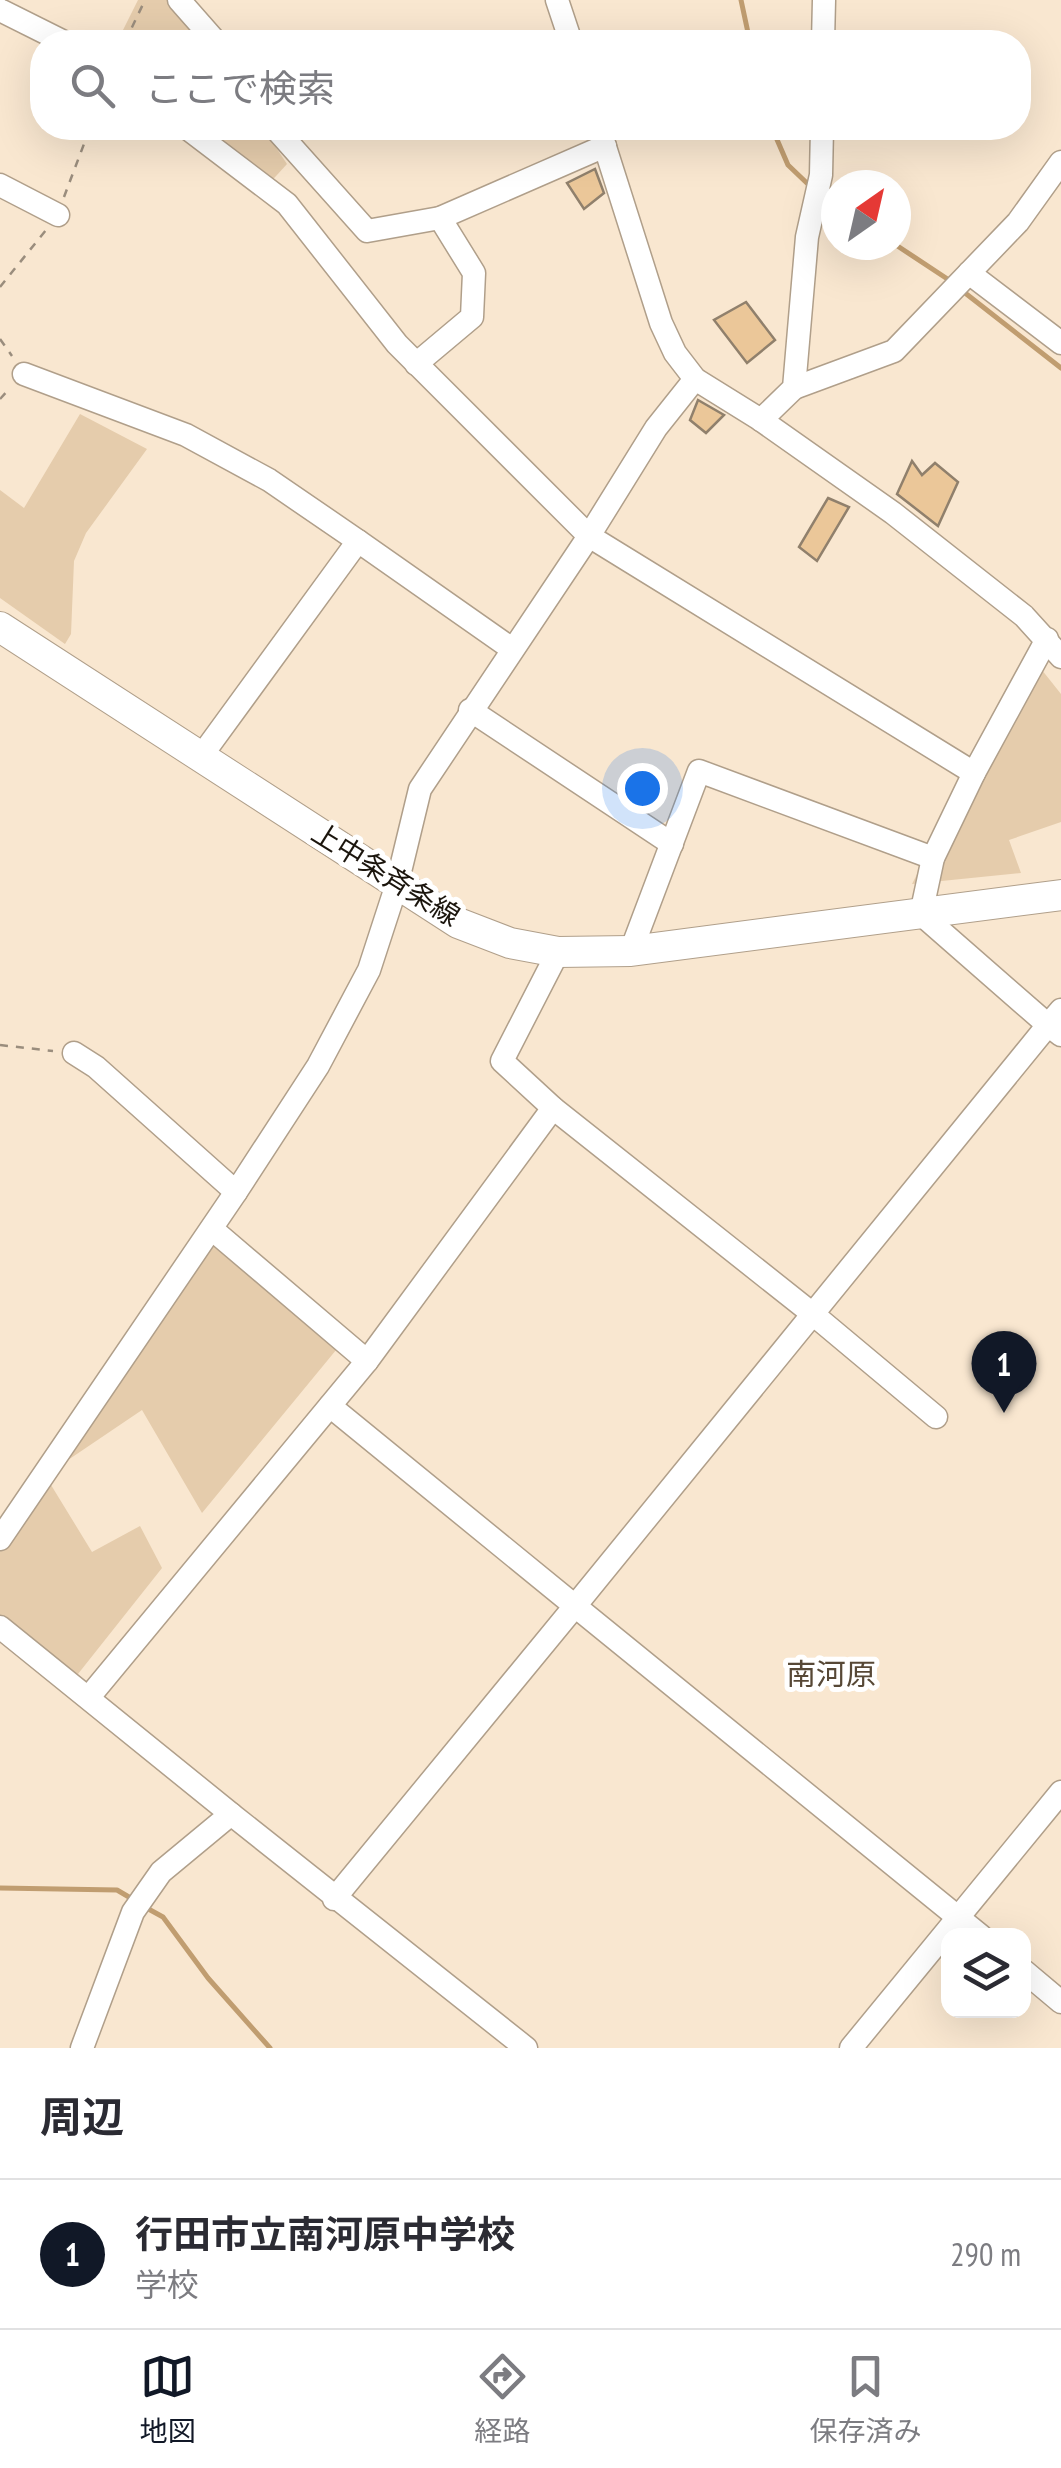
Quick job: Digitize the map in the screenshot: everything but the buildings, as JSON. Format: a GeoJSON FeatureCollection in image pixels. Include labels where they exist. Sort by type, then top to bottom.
{"type":"FeatureCollection","features":[{"type":"Feature","properties":{"kind":"main road","name":"上中条斉条線"},"geometry":{"type":"LineString","coordinates":[[0,627],[458,923],[510,943],[558,952],[632,951],[1061,894]]}},
{"type":"Feature","properties":{"kind":"street"},"geometry":{"type":"LineString","coordinates":[[179,0],[205,30]]}},
{"type":"Feature","properties":{"kind":"street"},"geometry":{"type":"LineString","coordinates":[[557,0],[567,30]]}},
{"type":"Feature","properties":{"kind":"street"},"geometry":{"type":"LineString","coordinates":[[824,0],[824,30]]}},
{"type":"Feature","properties":{"kind":"street"},"geometry":{"type":"LineString","coordinates":[[0,10],[40,30]]}},
{"type":"Feature","properties":{"kind":"street"},"geometry":{"type":"LineString","coordinates":[[203,140],[287,204],[416,364],[590,536],[974,773]]}},
{"type":"Feature","properties":{"kind":"street"},"geometry":{"type":"LineString","coordinates":[[287,140],[368,231],[440,218],[596,140]]}},
{"type":"Feature","properties":{"kind":"street"},"geometry":{"type":"LineString","coordinates":[[334,1899],[1057,1023],[921,914],[933,858],[974,773],[1054,648],[1024,616],[956,561],[761,420],[695,379],[675,352],[662,323],[603,140]]}},
{"type":"Feature","properties":{"kind":"street"},"geometry":{"type":"LineString","coordinates":[[794,388],[821,140]]}},
{"type":"Feature","properties":{"kind":"street"},"geometry":{"type":"LineString","coordinates":[[761,420],[794,388],[894,352],[1018,222],[1061,162]]}},
{"type":"Feature","properties":{"kind":"street"},"geometry":{"type":"LineString","coordinates":[[287,204],[318,175]]}},
{"type":"Feature","properties":{"kind":"street"},"geometry":{"type":"LineString","coordinates":[[0,184],[58,215]]}},
{"type":"Feature","properties":{"kind":"street"},"geometry":{"type":"LineString","coordinates":[[416,364],[472,317],[474,273],[440,218]]}},
{"type":"Feature","properties":{"kind":"street"},"geometry":{"type":"LineString","coordinates":[[969,274],[1061,343]]}},
{"type":"Feature","properties":{"kind":"street"},"geometry":{"type":"LineString","coordinates":[[24,374],[186,435],[268,480],[512,649]]}},
{"type":"Feature","properties":{"kind":"street"},"geometry":{"type":"LineString","coordinates":[[0,1539],[213,1230],[318,1066],[369,970],[420,788],[590,536],[656,428],[695,379]]}},
{"type":"Feature","properties":{"kind":"street"},"geometry":{"type":"LineString","coordinates":[[202,755],[358,541]]}},
{"type":"Feature","properties":{"kind":"street"},"geometry":{"type":"LineString","coordinates":[[470,710],[672,844]]}},
{"type":"Feature","properties":{"kind":"street"},"geometry":{"type":"LineString","coordinates":[[632,951],[700,771],[933,858]]}},
{"type":"Feature","properties":{"kind":"street"},"geometry":{"type":"LineString","coordinates":[[558,952],[502,1060],[553,1108],[936,1417]]}},
{"type":"Feature","properties":{"kind":"street"},"geometry":{"type":"LineString","coordinates":[[74,1053],[96,1067],[236,1192]]}},
{"type":"Feature","properties":{"kind":"street"},"geometry":{"type":"LineString","coordinates":[[90,1697],[366,1361],[553,1108]]}},
{"type":"Feature","properties":{"kind":"street"},"geometry":{"type":"LineString","coordinates":[[213,1230],[366,1361]]}},
{"type":"Feature","properties":{"kind":"street"},"geometry":{"type":"LineString","coordinates":[[330,1406],[971,1928]]}},
{"type":"Feature","properties":{"kind":"street"},"geometry":{"type":"LineString","coordinates":[[0,1627],[334,1899],[526,2048]]}},
{"type":"Feature","properties":{"kind":"street"},"geometry":{"type":"LineString","coordinates":[[852,2048],[1061,1792]]}},
{"type":"Feature","properties":{"kind":"street"},"geometry":{"type":"LineString","coordinates":[[82,2048],[133,1912],[161,1872],[231,1814]]}},
{"type":"Feature","properties":{"kind":"street"},"geometry":{"type":"LineString","coordinates":[[1031,1977],[1061,2002]]}},
{"type":"Feature","properties":{"kind":"path"},"geometry":{"type":"LineString","coordinates":[[130,30],[144,0]]}},
{"type":"Feature","properties":{"kind":"path"},"geometry":{"type":"LineString","coordinates":[[0,1044],[74,1053]]}},
{"type":"Feature","properties":{"kind":"shaded area"},"geometry":{"type":"Polygon","coordinates":[[[138,0],[169,0],[194,30],[123,30],[138,0]]]}},
{"type":"Feature","properties":{"kind":"shaded area"},"geometry":{"type":"Polygon","coordinates":[[[204,140],[271,140],[287,164],[266,187],[204,140]]]}},
{"type":"Feature","properties":{"kind":"shaded area"},"geometry":{"type":"Polygon","coordinates":[[[80,414],[147,449],[86,533],[74,561],[71,634],[65,644],[0,598],[0,490],[24,508],[80,414]]]}},
{"type":"Feature","properties":{"kind":"shaded area"},"geometry":{"type":"Polygon","coordinates":[[[1030,655],[1061,694],[1061,822],[1009,840],[1021,873],[912,884],[1030,655]]]}},
{"type":"Feature","properties":{"kind":"shaded area"},"geometry":{"type":"Polygon","coordinates":[[[203,1231],[341,1344],[202,1513],[142,1410],[68,1460],[56,1441],[203,1231]]]}},
{"type":"Feature","properties":{"kind":"shaded area"},"geometry":{"type":"Polygon","coordinates":[[[40,1467],[92,1552],[140,1526],[162,1568],[74,1679],[0,1616],[0,1528],[40,1467]]]}},
{"type":"Feature","properties":{"kind":"waterway"},"geometry":{"type":"LineString","coordinates":[[741,0],[747,30]]}},
{"type":"Feature","properties":{"kind":"waterway"},"geometry":{"type":"LineString","coordinates":[[777,140],[788,165],[811,187]]}},
{"type":"Feature","properties":{"kind":"waterway"},"geometry":{"type":"LineString","coordinates":[[911,255],[952,282]]}},
{"type":"Feature","properties":{"kind":"waterway"},"geometry":{"type":"LineString","coordinates":[[960,289],[1061,368]]}},
{"type":"Feature","properties":{"kind":"waterway"},"geometry":{"type":"LineString","coordinates":[[0,1888],[117,1890],[134,1900]]}},
{"type":"Feature","properties":{"kind":"waterway"},"geometry":{"type":"LineString","coordinates":[[143,1906],[163,1917],[208,1978],[270,2048]]}},
{"type":"Feature","properties":{"kind":"place","name":"行田市立南河原中学校"},"geometry":{"type":"Point","coordinates":[1004,1413]}},
{"type":"Feature","properties":{"kind":"district","name":"南河原"},"geometry":{"type":"Point","coordinates":[831,1675]}}]}
